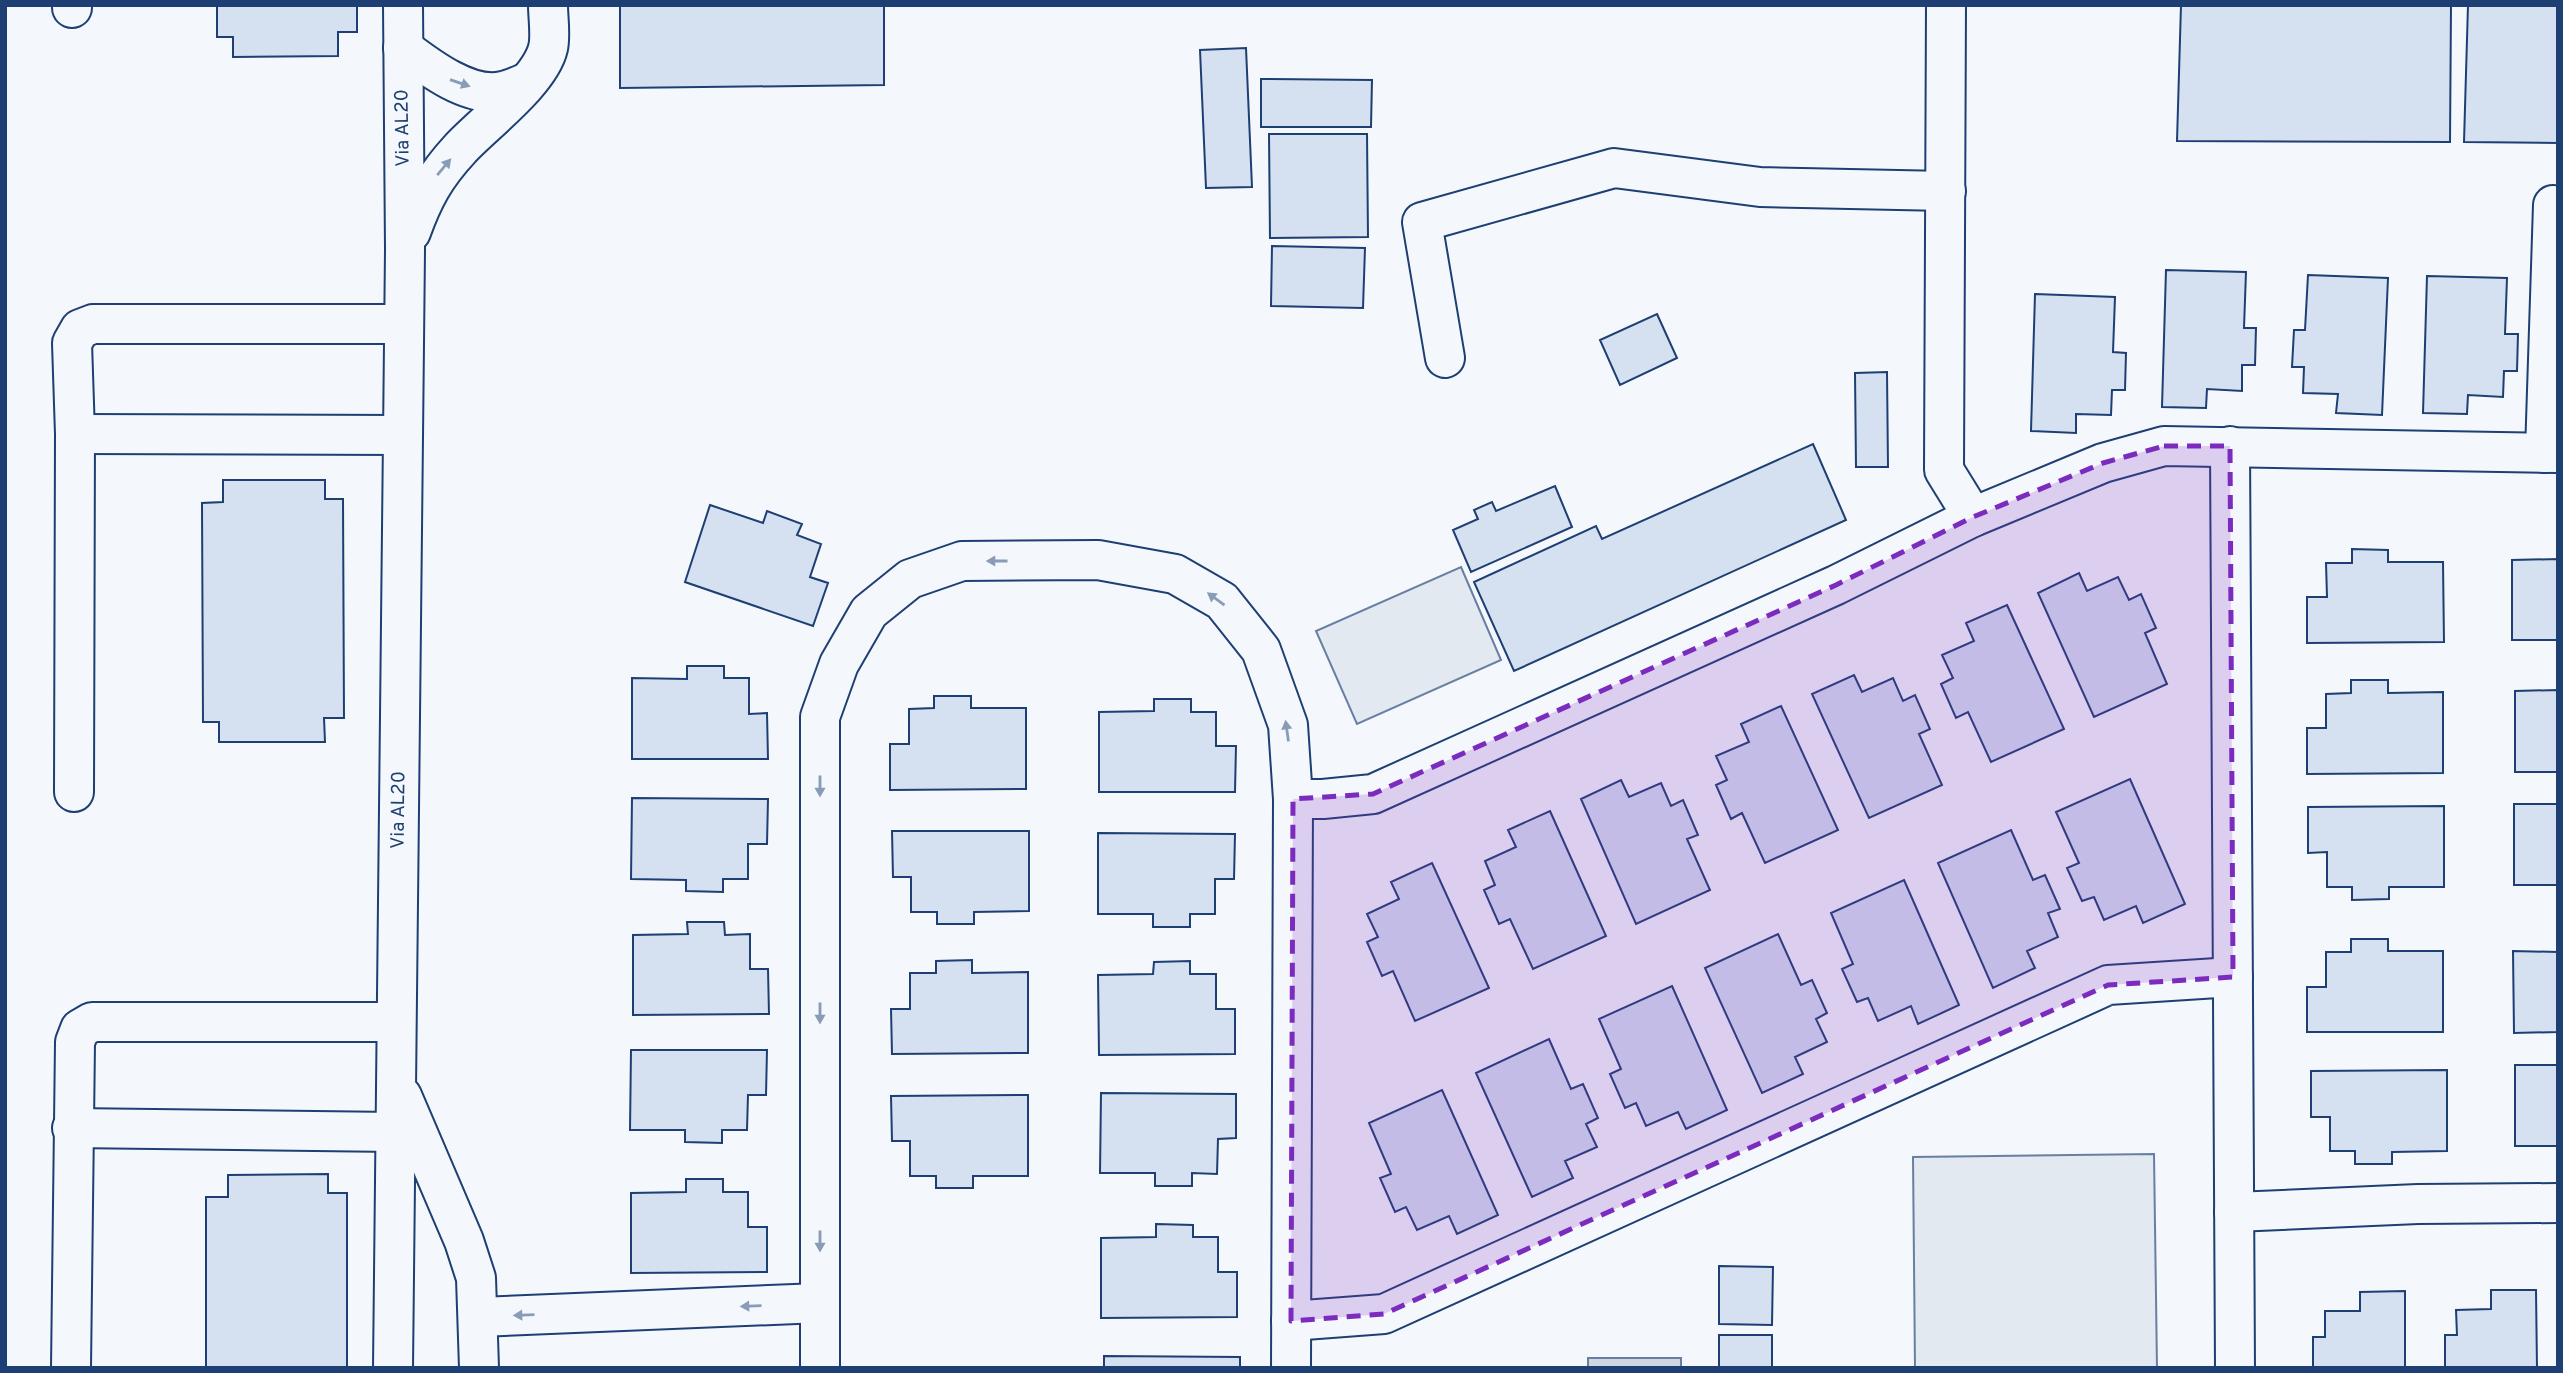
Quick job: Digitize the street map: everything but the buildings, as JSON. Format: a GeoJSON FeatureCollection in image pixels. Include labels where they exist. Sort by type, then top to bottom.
{"type":"FeatureCollection","features":[{"type":"Feature","properties":{"kind":"street","name":"Via AL20"},"geometry":{"type":"LineString","coordinates":[[393,1368],[405,250],[403,5]]}},
{"type":"Feature","properties":{"kind":"street","name":"Via AL20"},"geometry":{"type":"LineString","coordinates":[[405,250],[422,200],[433,181],[538,68],[548,48],[548,5]]}},
{"type":"Feature","properties":{"kind":"street"},"geometry":{"type":"LineString","coordinates":[[1946,5],[1944,470],[1973,517]]}},
{"type":"Feature","properties":{"kind":"street"},"geometry":{"type":"LineString","coordinates":[[402,48],[433,71],[457,84],[500,92],[525,83]]}},
{"type":"Feature","properties":{"kind":"street"},"geometry":{"type":"LineString","coordinates":[[1445,358],[1422,222],[1614,168],[1760,187],[1946,191]]}},
{"type":"Feature","properties":{"kind":"street"},"geometry":{"type":"LineString","coordinates":[[1293,799],[1323,799],[1373,793],[1836,585],[1973,517],[2103,463],[2164,446],[2552,453],[2553,205],[2558,206]]}},
{"type":"Feature","properties":{"kind":"street"},"geometry":{"type":"LineString","coordinates":[[74,792],[75,434],[72,343],[80,329],[93,324],[404,324]]}},
{"type":"Feature","properties":{"kind":"street"},"geometry":{"type":"LineString","coordinates":[[75,434],[402,435]]}},
{"type":"Feature","properties":{"kind":"street"},"geometry":{"type":"LineString","coordinates":[[2230,446],[2235,1368]]}},
{"type":"Feature","properties":{"kind":"street"},"geometry":{"type":"LineString","coordinates":[[820,1368],[820,718],[839,664],[869,612],[910,579],[962,561],[1098,560],[1175,574],[1222,601],[1261,650],[1288,725],[1293,799],[1291,1368]]}},
{"type":"Feature","properties":{"kind":"street"},"geometry":{"type":"LineString","coordinates":[[1291,1321],[1384,1314],[2108,985],[2233,977]]}},
{"type":"Feature","properties":{"kind":"street"},"geometry":{"type":"LineString","coordinates":[[71,1368],[72,1128],[75,1042],[80,1029],[92,1022],[396,1022]]}},
{"type":"Feature","properties":{"kind":"street"},"geometry":{"type":"LineString","coordinates":[[396,1082],[464,1241],[476,1278],[479,1368]]}},
{"type":"Feature","properties":{"kind":"street"},"geometry":{"type":"LineString","coordinates":[[72,1128],[395,1132]]}},
{"type":"Feature","properties":{"kind":"street"},"geometry":{"type":"LineString","coordinates":[[2234,1212],[2418,1204],[2558,1202]]}},
{"type":"Feature","properties":{"kind":"street"},"geometry":{"type":"LineString","coordinates":[[479,1317],[820,1303]]}},
{"type":"Feature","properties":{"kind":"highlighted area"},"geometry":{"type":"Polygon","coordinates":[[[2164,446],[2230,446],[2233,977],[2108,985],[1384,1314],[1291,1321],[1293,799],[1373,794],[1836,585],[1973,517],[2103,463],[2164,446]]]}},
{"type":"Feature","properties":{"kind":"shaded area"},"geometry":{"type":"Polygon","coordinates":[[[1461,567],[1501,660],[1357,724],[1316,631],[1461,567]]]}},
{"type":"Feature","properties":{"kind":"shaded area"},"geometry":{"type":"Polygon","coordinates":[[[2154,1154],[2157,1368],[1915,1368],[1913,1157],[2154,1154]]]}},
{"type":"Feature","properties":{"kind":"shaded area"},"geometry":{"type":"Polygon","coordinates":[[[1588,1358],[1681,1358],[1681,1368],[1588,1368],[1588,1358]]]}}]}
